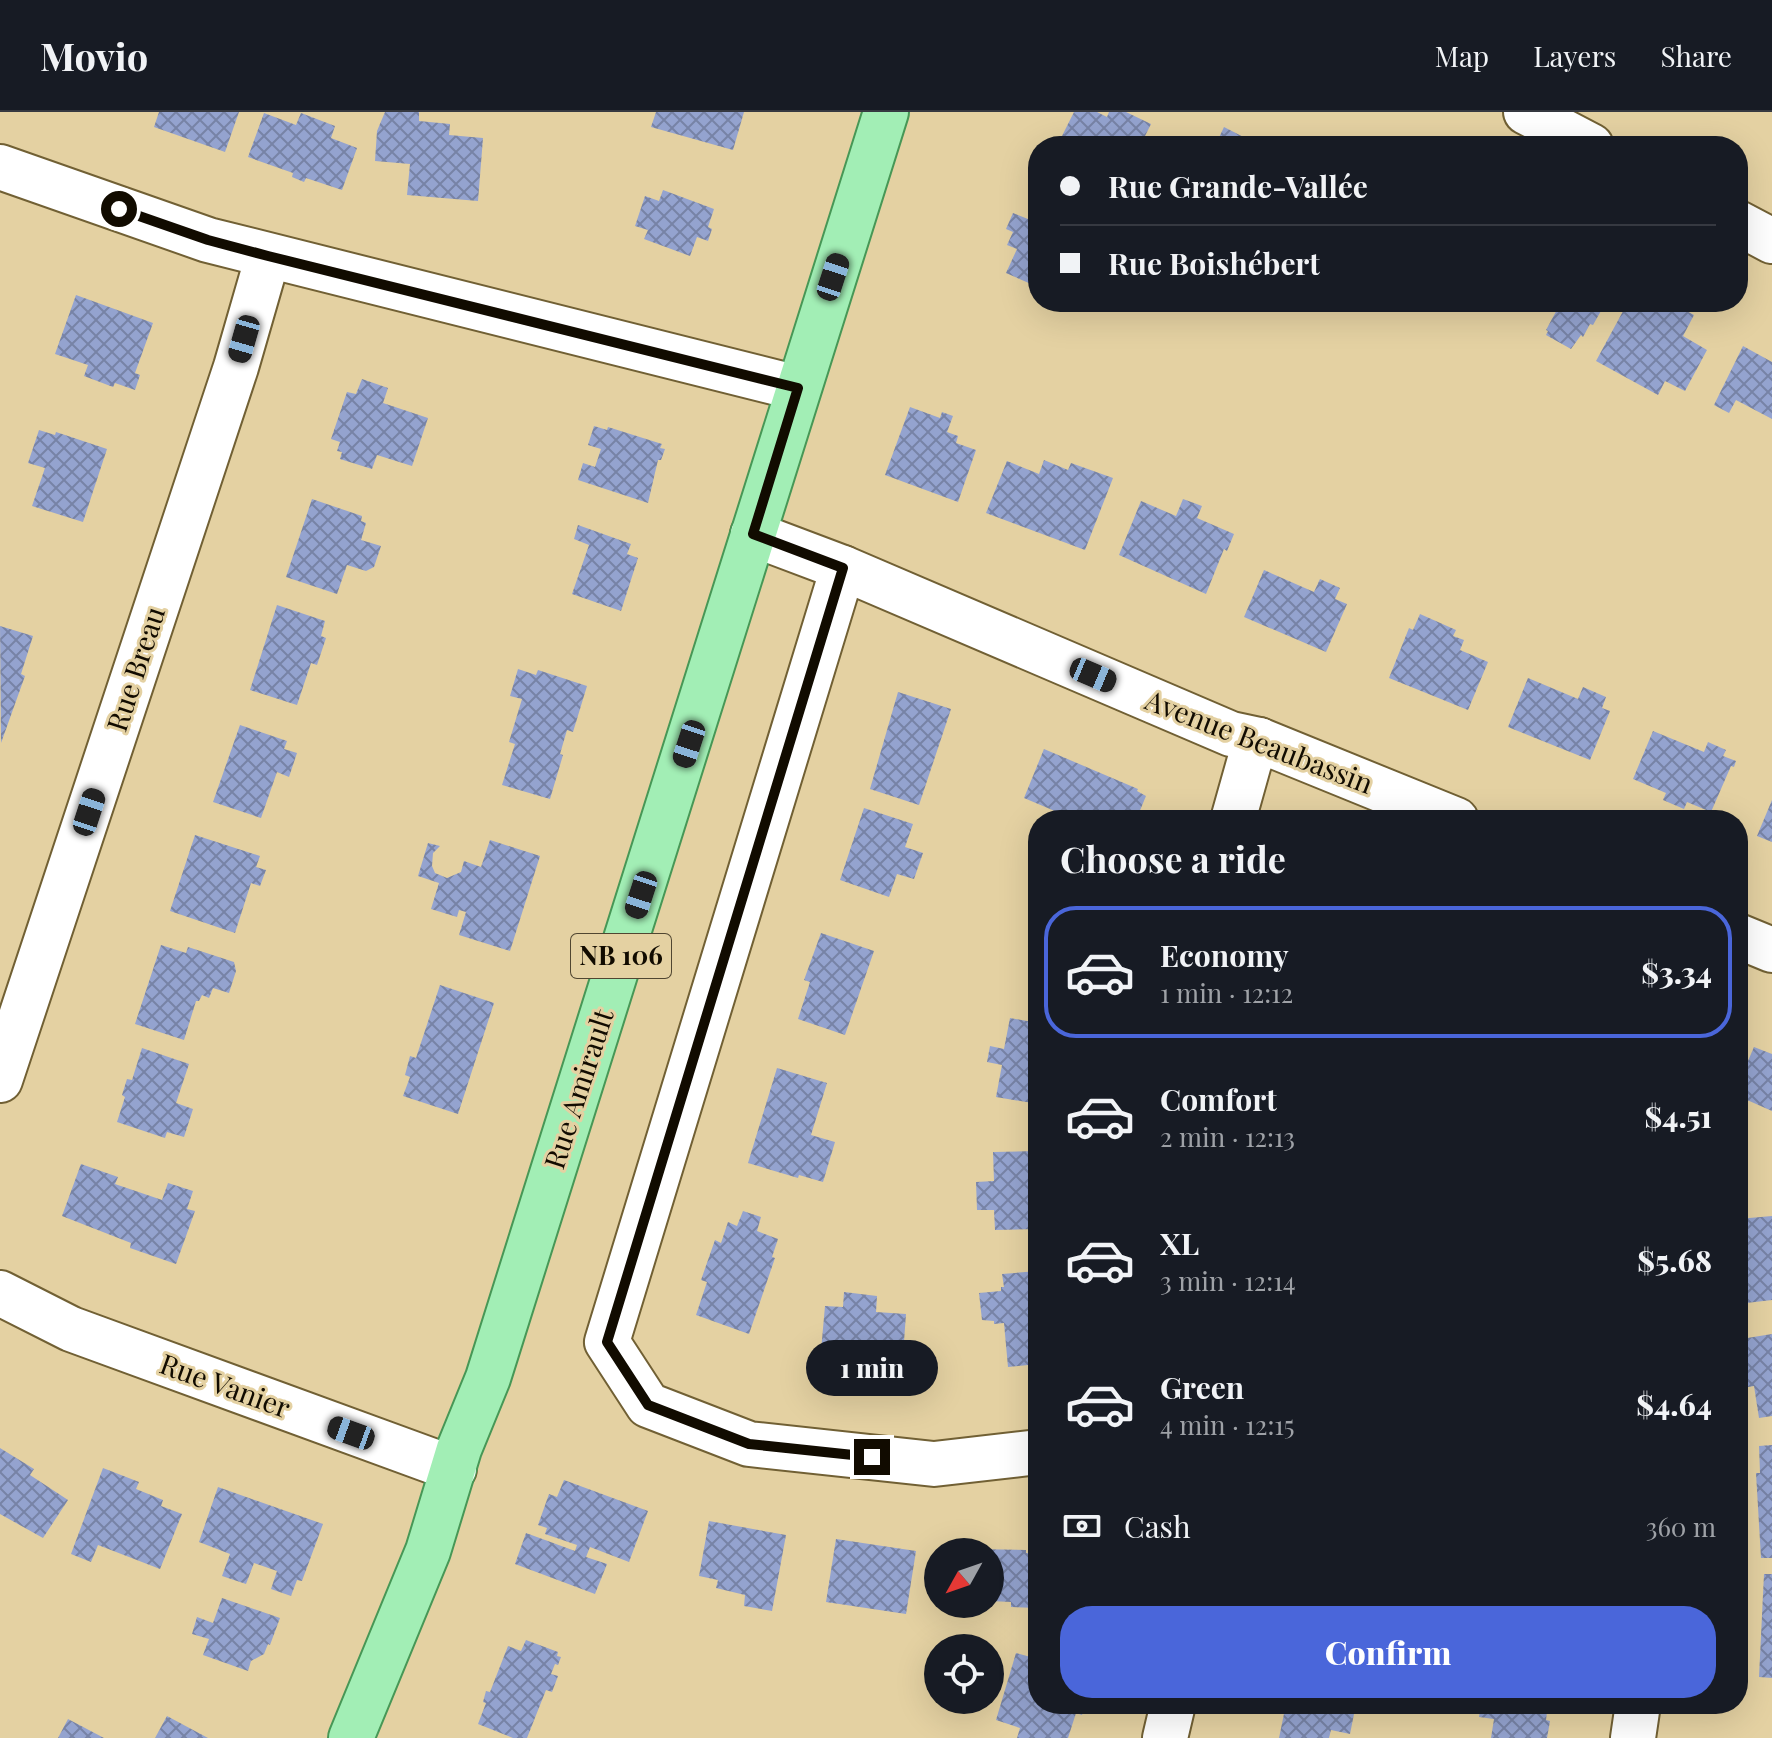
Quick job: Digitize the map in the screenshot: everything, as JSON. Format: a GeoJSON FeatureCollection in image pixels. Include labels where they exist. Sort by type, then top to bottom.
{"type":"FeatureCollection","features":[{"type":"Feature","properties":{"kind":"main road","name":"Rue Amirault"},"geometry":{"type":"LineString","coordinates":[[351,1738],[428,1551],[492,1363],[886,112]]}},
{"type":"Feature","properties":{"kind":"street"},"geometry":{"type":"LineString","coordinates":[[1526,112],[1572,136]]}},
{"type":"Feature","properties":{"kind":"street"},"geometry":{"type":"LineString","coordinates":[[0,167],[208,240],[798,388]]}},
{"type":"Feature","properties":{"kind":"street"},"geometry":{"type":"LineString","coordinates":[[1748,228],[1772,241]]}},
{"type":"Feature","properties":{"kind":"street","name":"Rue Breau"},"geometry":{"type":"LineString","coordinates":[[0,1080],[236,367],[268,256]]}},
{"type":"Feature","properties":{"kind":"street","name":"Avenue Beaubassin"},"geometry":{"type":"LineString","coordinates":[[753,534],[843,568],[1231,734],[1259,740],[1431,810]]}},
{"type":"Feature","properties":{"kind":"street"},"geometry":{"type":"LineString","coordinates":[[843,568],[607,1342],[648,1405],[749,1444],[934,1464],[1028,1453]]}},
{"type":"Feature","properties":{"kind":"street"},"geometry":{"type":"LineString","coordinates":[[1236,810],[1259,740]]}},
{"type":"Feature","properties":{"kind":"street"},"geometry":{"type":"LineString","coordinates":[[1748,940],[1772,950]]}},
{"type":"Feature","properties":{"kind":"street","name":"Rue Vanier"},"geometry":{"type":"LineString","coordinates":[[0,1293],[71,1329],[454,1469]]}},
{"type":"Feature","properties":{"kind":"street"},"geometry":{"type":"LineString","coordinates":[[1165,1738],[1171,1714]]}},
{"type":"Feature","properties":{"kind":"street"},"geometry":{"type":"LineString","coordinates":[[1633,1738],[1637,1714]]}},
{"type":"Feature","properties":{"kind":"building"},"geometry":{"type":"Polygon","coordinates":[[[159,112],[239,112],[225,152],[154,127],[159,112]]]}},
{"type":"Feature","properties":{"kind":"building"},"geometry":{"type":"Polygon","coordinates":[[[385,112],[419,112],[419,121],[450,124],[449,135],[483,138],[478,201],[407,195],[410,164],[375,161],[377,131],[385,112]]]}},
{"type":"Feature","properties":{"kind":"building"},"geometry":{"type":"Polygon","coordinates":[[[656,112],[744,112],[733,150],[651,127],[656,112]]]}},
{"type":"Feature","properties":{"kind":"building"},"geometry":{"type":"Polygon","coordinates":[[[1074,112],[1097,112],[1107,117],[1109,112],[1126,112],[1151,124],[1145,136],[1062,136],[1074,112]]]}},
{"type":"Feature","properties":{"kind":"building"},"geometry":{"type":"Polygon","coordinates":[[[264,113],[296,125],[301,113],[335,126],[331,138],[357,148],[342,190],[306,178],[304,182],[292,177],[293,173],[248,157],[264,113]]]}},
{"type":"Feature","properties":{"kind":"building"},"geometry":{"type":"Polygon","coordinates":[[[1224,127],[1242,136],[1220,136],[1224,127]]]}},
{"type":"Feature","properties":{"kind":"building"},"geometry":{"type":"Polygon","coordinates":[[[663,190],[714,209],[708,227],[712,229],[708,241],[697,237],[690,256],[644,239],[648,230],[635,226],[645,196],[659,201],[663,190]]]}},
{"type":"Feature","properties":{"kind":"building"},"geometry":{"type":"Polygon","coordinates":[[[1013,213],[1028,219],[1028,283],[1006,273],[1017,249],[1007,245],[1013,232],[1006,229],[1013,213]]]}},
{"type":"Feature","properties":{"kind":"building"},"geometry":{"type":"Polygon","coordinates":[[[76,295],[153,323],[135,373],[140,375],[135,390],[115,383],[113,387],[84,376],[88,365],[55,354],[76,295]]]}},
{"type":"Feature","properties":{"kind":"building"},"geometry":{"type":"Polygon","coordinates":[[[1556,312],[1600,312],[1571,349],[1546,335],[1556,312]]]}},
{"type":"Feature","properties":{"kind":"building"},"geometry":{"type":"Polygon","coordinates":[[[1623,312],[1688,312],[1694,315],[1683,336],[1707,350],[1685,391],[1665,381],[1658,395],[1596,361],[1623,312]]]}},
{"type":"Feature","properties":{"kind":"building"},"geometry":{"type":"Polygon","coordinates":[[[1743,346],[1772,362],[1772,419],[1736,400],[1729,413],[1714,405],[1743,346]]]}},
{"type":"Feature","properties":{"kind":"building"},"geometry":{"type":"Polygon","coordinates":[[[362,379],[388,388],[383,403],[428,418],[412,466],[377,455],[372,469],[340,459],[342,452],[337,451],[340,442],[331,439],[347,392],[356,394],[362,379]]]}},
{"type":"Feature","properties":{"kind":"building"},"geometry":{"type":"Polygon","coordinates":[[[910,407],[940,418],[942,412],[953,416],[947,432],[958,436],[956,443],[976,450],[958,502],[885,475],[910,407]]]}},
{"type":"Feature","properties":{"kind":"building"},"geometry":{"type":"Polygon","coordinates":[[[594,426],[607,430],[608,427],[662,444],[660,448],[665,449],[661,460],[658,460],[648,503],[578,480],[583,463],[595,467],[601,449],[588,445],[594,426]]]}},
{"type":"Feature","properties":{"kind":"building"},"geometry":{"type":"Polygon","coordinates":[[[39,430],[55,435],[56,432],[107,449],[83,522],[32,506],[45,468],[28,463],[39,430]]]}},
{"type":"Feature","properties":{"kind":"building"},"geometry":{"type":"Polygon","coordinates":[[[1044,460],[1068,470],[1071,463],[1113,478],[1085,550],[986,513],[1007,461],[1039,474],[1044,460]]]}},
{"type":"Feature","properties":{"kind":"building"},"geometry":{"type":"Polygon","coordinates":[[[312,499],[362,516],[361,521],[366,523],[361,540],[381,546],[374,567],[366,571],[347,565],[337,594],[286,577],[312,499]]]}},
{"type":"Feature","properties":{"kind":"building"},"geometry":{"type":"Polygon","coordinates":[[[1183,499],[1202,506],[1197,518],[1234,534],[1227,551],[1224,549],[1206,594],[1119,555],[1141,501],[1176,516],[1183,499]]]}},
{"type":"Feature","properties":{"kind":"building"},"geometry":{"type":"Polygon","coordinates":[[[578,525],[631,544],[627,554],[638,558],[621,611],[572,594],[589,545],[574,539],[578,525]]]}},
{"type":"Feature","properties":{"kind":"building"},"geometry":{"type":"Polygon","coordinates":[[[1264,570],[1314,592],[1320,579],[1340,588],[1335,599],[1347,604],[1326,652],[1244,617],[1264,570]]]}},
{"type":"Feature","properties":{"kind":"building"},"geometry":{"type":"Polygon","coordinates":[[[277,605],[325,621],[321,636],[326,638],[317,665],[311,663],[297,705],[250,690],[277,605]]]}},
{"type":"Feature","properties":{"kind":"building"},"geometry":{"type":"Polygon","coordinates":[[[1420,614],[1456,630],[1453,636],[1464,640],[1460,650],[1488,662],[1468,710],[1389,678],[1409,628],[1413,630],[1420,614]]]}},
{"type":"Feature","properties":{"kind":"building"},"geometry":{"type":"Polygon","coordinates":[[[0,626],[33,636],[21,674],[25,676],[1,743],[0,626]]]}},
{"type":"Feature","properties":{"kind":"building"},"geometry":{"type":"Polygon","coordinates":[[[518,669],[536,675],[538,670],[587,686],[573,732],[567,730],[550,799],[502,785],[515,744],[509,742],[522,699],[510,696],[518,669]]]}},
{"type":"Feature","properties":{"kind":"building"},"geometry":{"type":"Polygon","coordinates":[[[1528,678],[1578,699],[1583,687],[1606,697],[1602,708],[1610,711],[1590,760],[1508,727],[1528,678]]]}},
{"type":"Feature","properties":{"kind":"building"},"geometry":{"type":"Polygon","coordinates":[[[898,692],[951,709],[919,805],[870,789],[898,692]]]}},
{"type":"Feature","properties":{"kind":"building"},"geometry":{"type":"Polygon","coordinates":[[[240,725],[287,741],[284,749],[297,753],[289,777],[277,772],[261,818],[213,802],[240,725]]]}},
{"type":"Feature","properties":{"kind":"building"},"geometry":{"type":"Polygon","coordinates":[[[1653,731],[1704,752],[1708,742],[1726,750],[1723,756],[1736,761],[1712,810],[1687,802],[1684,809],[1663,800],[1666,793],[1633,779],[1653,731]]]}},
{"type":"Feature","properties":{"kind":"building"},"geometry":{"type":"Polygon","coordinates":[[[1044,749],[1138,789],[1146,796],[1140,810],[1052,810],[1024,798],[1044,749]]]}},
{"type":"Feature","properties":{"kind":"building"},"geometry":{"type":"Polygon","coordinates":[[[1772,800],[1772,842],[1757,836],[1772,800]]]}},
{"type":"Feature","properties":{"kind":"building"},"geometry":{"type":"Polygon","coordinates":[[[864,808],[913,824],[905,847],[923,853],[914,879],[897,874],[889,897],[840,880],[864,808]]]}},
{"type":"Feature","properties":{"kind":"building"},"geometry":{"type":"Polygon","coordinates":[[[195,835],[260,856],[256,867],[266,870],[260,886],[251,883],[235,933],[170,911],[195,835]]]}},
{"type":"Feature","properties":{"kind":"building"},"geometry":{"type":"Polygon","coordinates":[[[490,840],[540,856],[510,951],[459,935],[466,912],[459,910],[457,917],[431,909],[439,883],[418,876],[428,843],[440,846],[433,853],[432,866],[435,873],[447,878],[461,872],[464,861],[481,867],[490,840]]]}},
{"type":"Feature","properties":{"kind":"building"},"geometry":{"type":"Polygon","coordinates":[[[821,933],[874,951],[845,1035],[798,1019],[810,982],[804,980],[821,933]]]}},
{"type":"Feature","properties":{"kind":"building"},"geometry":{"type":"Polygon","coordinates":[[[161,945],[186,953],[188,947],[234,962],[236,971],[229,993],[213,988],[209,998],[202,995],[196,1001],[184,1040],[135,1024],[161,945]]]}},
{"type":"Feature","properties":{"kind":"building"},"geometry":{"type":"Polygon","coordinates":[[[440,985],[494,1003],[458,1114],[403,1096],[410,1077],[405,1075],[410,1056],[416,1058],[440,985]]]}},
{"type":"Feature","properties":{"kind":"building"},"geometry":{"type":"Polygon","coordinates":[[[1010,1018],[1028,1021],[1028,1102],[996,1097],[1002,1065],[987,1062],[990,1046],[1004,1049],[1010,1018]]]}},
{"type":"Feature","properties":{"kind":"building"},"geometry":{"type":"Polygon","coordinates":[[[1754,1047],[1772,1054],[1772,1111],[1748,1100],[1748,1061],[1754,1047]]]}},
{"type":"Feature","properties":{"kind":"building"},"geometry":{"type":"Polygon","coordinates":[[[142,1048],[189,1064],[176,1103],[193,1109],[184,1137],[167,1132],[165,1138],[117,1122],[127,1079],[132,1080],[142,1048]]]}},
{"type":"Feature","properties":{"kind":"building"},"geometry":{"type":"Polygon","coordinates":[[[777,1068],[827,1083],[811,1135],[835,1142],[823,1182],[748,1163],[777,1068]]]}},
{"type":"Feature","properties":{"kind":"building"},"geometry":{"type":"Polygon","coordinates":[[[1028,1151],[1028,1229],[995,1230],[994,1210],[977,1210],[976,1182],[994,1181],[993,1152],[1028,1151]]]}},
{"type":"Feature","properties":{"kind":"building"},"geometry":{"type":"Polygon","coordinates":[[[81,1164],[118,1177],[115,1184],[162,1200],[168,1183],[193,1191],[187,1209],[195,1211],[176,1264],[130,1248],[131,1243],[62,1216],[81,1164]]]}},
{"type":"Feature","properties":{"kind":"building"},"geometry":{"type":"Polygon","coordinates":[[[743,1211],[761,1217],[757,1231],[778,1239],[772,1257],[775,1258],[749,1334],[696,1315],[707,1282],[701,1280],[715,1240],[721,1243],[728,1222],[737,1226],[743,1211]]]}},
{"type":"Feature","properties":{"kind":"building"},"geometry":{"type":"Polygon","coordinates":[[[1772,1216],[1772,1300],[1748,1303],[1748,1218],[1772,1216]]]}},
{"type":"Feature","properties":{"kind":"building"},"geometry":{"type":"Polygon","coordinates":[[[1028,1272],[1028,1365],[1008,1367],[1004,1323],[982,1320],[979,1293],[1001,1291],[1004,1287],[1002,1274],[1028,1272]]]}},
{"type":"Feature","properties":{"kind":"building"},"geometry":{"type":"Polygon","coordinates":[[[844,1292],[877,1296],[876,1312],[906,1314],[902,1369],[820,1362],[825,1306],[843,1307],[844,1292]]]}},
{"type":"Feature","properties":{"kind":"building"},"geometry":{"type":"Polygon","coordinates":[[[1772,1334],[1772,1416],[1759,1418],[1754,1386],[1748,1387],[1748,1338],[1772,1334]]]}},
{"type":"Feature","properties":{"kind":"building"},"geometry":{"type":"Polygon","coordinates":[[[1772,1445],[1772,1558],[1761,1558],[1756,1473],[1760,1473],[1759,1446],[1772,1445]]]}},
{"type":"Feature","properties":{"kind":"building"},"geometry":{"type":"Polygon","coordinates":[[[0,1448],[34,1469],[30,1475],[68,1500],[43,1538],[0,1514],[0,1448]]]}},
{"type":"Feature","properties":{"kind":"building"},"geometry":{"type":"Polygon","coordinates":[[[103,1468],[139,1482],[136,1489],[163,1500],[161,1506],[182,1514],[160,1569],[98,1545],[91,1562],[71,1554],[103,1468]]]}},
{"type":"Feature","properties":{"kind":"building"},"geometry":{"type":"Polygon","coordinates":[[[564,1480],[648,1511],[629,1562],[590,1547],[586,1557],[607,1564],[595,1594],[515,1564],[526,1533],[575,1551],[577,1545],[545,1534],[547,1528],[538,1525],[549,1494],[557,1497],[564,1480]]]}},
{"type":"Feature","properties":{"kind":"building"},"geometry":{"type":"Polygon","coordinates":[[[218,1487],[323,1524],[302,1581],[297,1580],[291,1596],[271,1589],[277,1571],[254,1563],[246,1584],[222,1576],[230,1554],[199,1542],[218,1487]]]}},
{"type":"Feature","properties":{"kind":"building"},"geometry":{"type":"Polygon","coordinates":[[[709,1521],[786,1535],[772,1611],[744,1606],[745,1595],[716,1588],[718,1580],[699,1576],[709,1521]]]}},
{"type":"Feature","properties":{"kind":"building"},"geometry":{"type":"Polygon","coordinates":[[[836,1539],[916,1551],[906,1614],[826,1602],[836,1539]]]}},
{"type":"Feature","properties":{"kind":"building"},"geometry":{"type":"Polygon","coordinates":[[[1004,1550],[1026,1550],[1028,1608],[1011,1607],[1011,1602],[1004,1602],[1004,1550]]]}},
{"type":"Feature","properties":{"kind":"building"},"geometry":{"type":"Polygon","coordinates":[[[1764,1574],[1772,1574],[1772,1678],[1759,1677],[1764,1574]]]}},
{"type":"Feature","properties":{"kind":"building"},"geometry":{"type":"Polygon","coordinates":[[[222,1598],[280,1618],[270,1645],[264,1654],[251,1661],[248,1671],[203,1655],[209,1639],[192,1634],[197,1617],[213,1623],[222,1598]]]}},
{"type":"Feature","properties":{"kind":"building"},"geometry":{"type":"Polygon","coordinates":[[[526,1640],[558,1652],[557,1656],[561,1657],[551,1674],[558,1676],[552,1692],[546,1690],[527,1738],[513,1738],[478,1724],[486,1703],[483,1702],[486,1691],[490,1692],[508,1646],[521,1651],[526,1640]]]}},
{"type":"Feature","properties":{"kind":"building"},"geometry":{"type":"Polygon","coordinates":[[[1016,1653],[1028,1656],[1028,1714],[1076,1714],[1068,1738],[1017,1738],[1020,1728],[996,1720],[998,1714],[1004,1714],[1004,1693],[1016,1653]]]}},
{"type":"Feature","properties":{"kind":"building"},"geometry":{"type":"Polygon","coordinates":[[[1284,1714],[1354,1714],[1350,1734],[1331,1730],[1329,1738],[1279,1738],[1284,1714]]]}},
{"type":"Feature","properties":{"kind":"building"},"geometry":{"type":"Polygon","coordinates":[[[1479,1714],[1547,1714],[1546,1720],[1550,1721],[1547,1738],[1491,1738],[1494,1719],[1479,1717],[1479,1714]]]}},
{"type":"Feature","properties":{"kind":"building"},"geometry":{"type":"Polygon","coordinates":[[[167,1716],[208,1738],[155,1738],[167,1716]]]}},
{"type":"Feature","properties":{"kind":"building"},"geometry":{"type":"Polygon","coordinates":[[[68,1719],[104,1738],[58,1738],[68,1719]]]}},
{"type":"Feature","properties":{"kind":"route"},"geometry":{"type":"LineString","coordinates":[[119,209],[208,240],[268,256],[798,388],[753,534],[843,568],[607,1342],[648,1405],[749,1444],[872,1457]]}}]}
